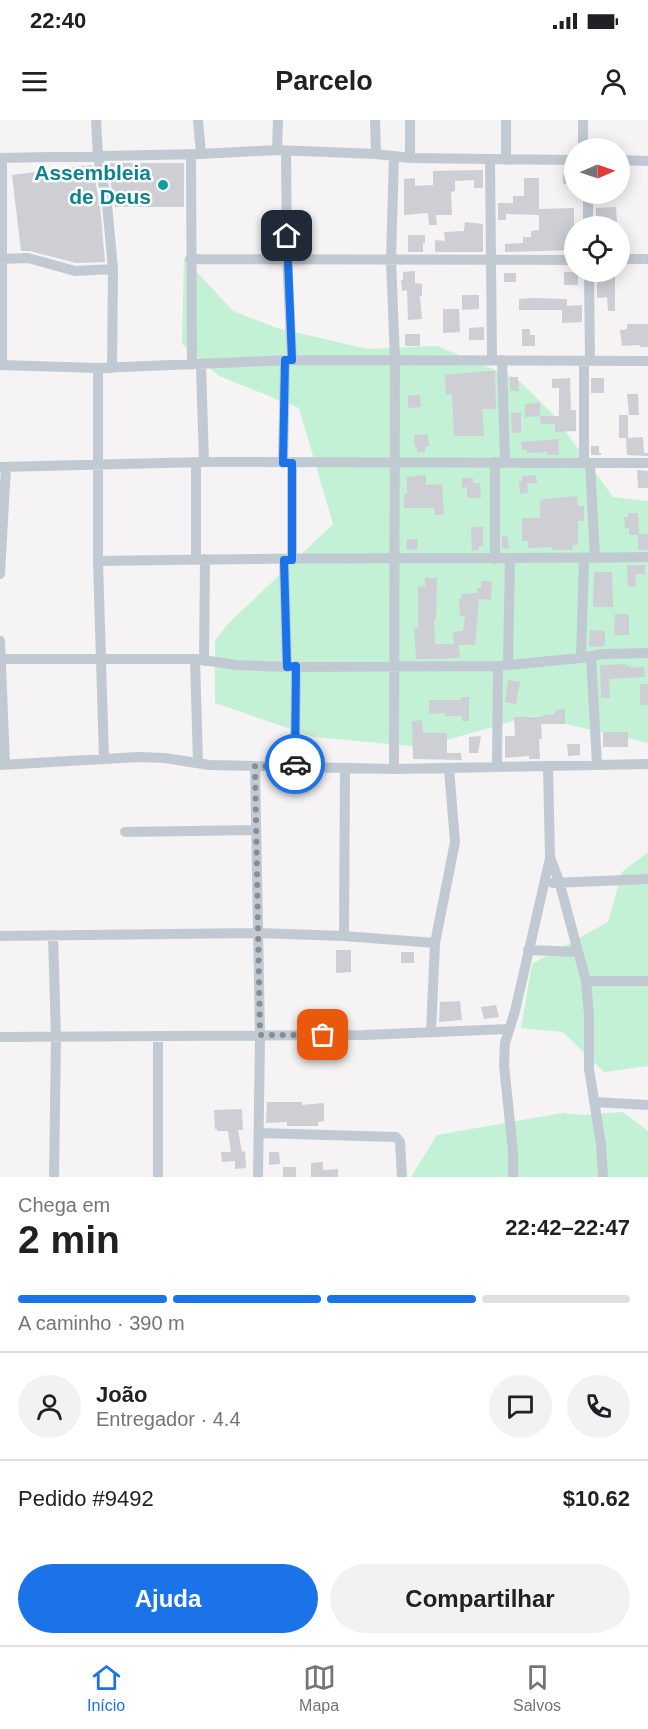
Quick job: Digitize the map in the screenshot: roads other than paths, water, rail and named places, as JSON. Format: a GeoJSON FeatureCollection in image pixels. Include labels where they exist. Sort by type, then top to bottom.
{"type":"FeatureCollection","features":[{"type":"Feature","properties":{"kind":"street"},"geometry":{"type":"LineString","coordinates":[[96,120],[98,156],[108,204],[113,269],[112,368]]}},
{"type":"Feature","properties":{"kind":"street"},"geometry":{"type":"LineString","coordinates":[[198,120],[190,259],[200,462],[198,763]]}},
{"type":"Feature","properties":{"kind":"street"},"geometry":{"type":"LineString","coordinates":[[278,120],[287,258],[288,560],[295,767]]}},
{"type":"Feature","properties":{"kind":"street"},"geometry":{"type":"LineString","coordinates":[[375,120],[376,154]]}},
{"type":"Feature","properties":{"kind":"street"},"geometry":{"type":"LineString","coordinates":[[410,120],[410,159]]}},
{"type":"Feature","properties":{"kind":"street"},"geometry":{"type":"LineString","coordinates":[[506,120],[506,160]]}},
{"type":"Feature","properties":{"kind":"street"},"geometry":{"type":"LineString","coordinates":[[583,120],[583,138]]}},
{"type":"Feature","properties":{"kind":"street"},"geometry":{"type":"LineString","coordinates":[[564,160],[410,159],[376,154],[281,150],[1,158],[1,365],[112,368],[288,360],[648,361]]}},
{"type":"Feature","properties":{"kind":"street"},"geometry":{"type":"LineString","coordinates":[[394,157],[391,260],[395,359],[394,769]]}},
{"type":"Feature","properties":{"kind":"street"},"geometry":{"type":"LineString","coordinates":[[490,160],[500,462],[495,559]]}},
{"type":"Feature","properties":{"kind":"street"},"geometry":{"type":"LineString","coordinates":[[630,160],[648,160]]}},
{"type":"Feature","properties":{"kind":"street"},"geometry":{"type":"LineString","coordinates":[[1,259],[28,258],[75,271],[113,269]]}},
{"type":"Feature","properties":{"kind":"street"},"geometry":{"type":"LineString","coordinates":[[190,259],[564,260]]}},
{"type":"Feature","properties":{"kind":"street"},"geometry":{"type":"LineString","coordinates":[[630,259],[648,259]]}},
{"type":"Feature","properties":{"kind":"street"},"geometry":{"type":"LineString","coordinates":[[589,282],[587,464],[590,558],[586,657],[597,765]]}},
{"type":"Feature","properties":{"kind":"street"},"geometry":{"type":"LineString","coordinates":[[98,368],[98,561],[104,759]]}},
{"type":"Feature","properties":{"kind":"street"},"geometry":{"type":"LineString","coordinates":[[0,574],[3,467],[200,462],[648,463]]}},
{"type":"Feature","properties":{"kind":"street"},"geometry":{"type":"LineString","coordinates":[[98,561],[648,557]]}},
{"type":"Feature","properties":{"kind":"street"},"geometry":{"type":"LineString","coordinates":[[497,767],[510,558]]}},
{"type":"Feature","properties":{"kind":"street"},"geometry":{"type":"LineString","coordinates":[[0,641],[3,764],[165,758],[198,763],[255,766],[394,769],[648,764]]}},
{"type":"Feature","properties":{"kind":"street"},"geometry":{"type":"LineString","coordinates":[[1,664],[101,658],[199,660],[237,665],[292,667],[395,667],[503,665],[648,653]]}},
{"type":"Feature","properties":{"kind":"street"},"geometry":{"type":"LineString","coordinates":[[255,766],[260,1035],[258,1177]]}},
{"type":"Feature","properties":{"kind":"street"},"geometry":{"type":"LineString","coordinates":[[513,1177],[513,1152],[504,1065],[505,1043],[515,1011],[550,857],[548,766]]}},
{"type":"Feature","properties":{"kind":"street"},"geometry":{"type":"LineString","coordinates":[[344,936],[345,768]]}},
{"type":"Feature","properties":{"kind":"street"},"geometry":{"type":"LineString","coordinates":[[431,1032],[435,943],[454,851],[449,768]]}},
{"type":"Feature","properties":{"kind":"street"},"geometry":{"type":"LineString","coordinates":[[125,832],[256,830]]}},
{"type":"Feature","properties":{"kind":"street"},"geometry":{"type":"LineString","coordinates":[[550,857],[559,881],[586,981],[589,1014],[589,1069],[601,1144],[603,1177]]}},
{"type":"Feature","properties":{"kind":"street"},"geometry":{"type":"LineString","coordinates":[[544,885],[559,881],[648,879]]}},
{"type":"Feature","properties":{"kind":"street"},"geometry":{"type":"LineString","coordinates":[[0,936],[258,933],[344,936],[435,943]]}},
{"type":"Feature","properties":{"kind":"street"},"geometry":{"type":"LineString","coordinates":[[53,935],[56,1038],[54,1177]]}},
{"type":"Feature","properties":{"kind":"street"},"geometry":{"type":"LineString","coordinates":[[528,950],[578,952]]}},
{"type":"Feature","properties":{"kind":"street"},"geometry":{"type":"LineString","coordinates":[[586,981],[648,981]]}},
{"type":"Feature","properties":{"kind":"street"},"geometry":{"type":"LineString","coordinates":[[0,1037],[365,1035],[508,1029]]}},
{"type":"Feature","properties":{"kind":"street"},"geometry":{"type":"LineString","coordinates":[[158,1036],[158,1177]]}},
{"type":"Feature","properties":{"kind":"street"},"geometry":{"type":"LineString","coordinates":[[594,1102],[648,1105]]}},
{"type":"Feature","properties":{"kind":"street"},"geometry":{"type":"LineString","coordinates":[[258,1133],[396,1137],[400,1142],[402,1177]]}},
{"type":"Feature","properties":{"kind":"place","name":"Assembleia de Deus"},"geometry":{"type":"Point","coordinates":[163,185]}}]}
